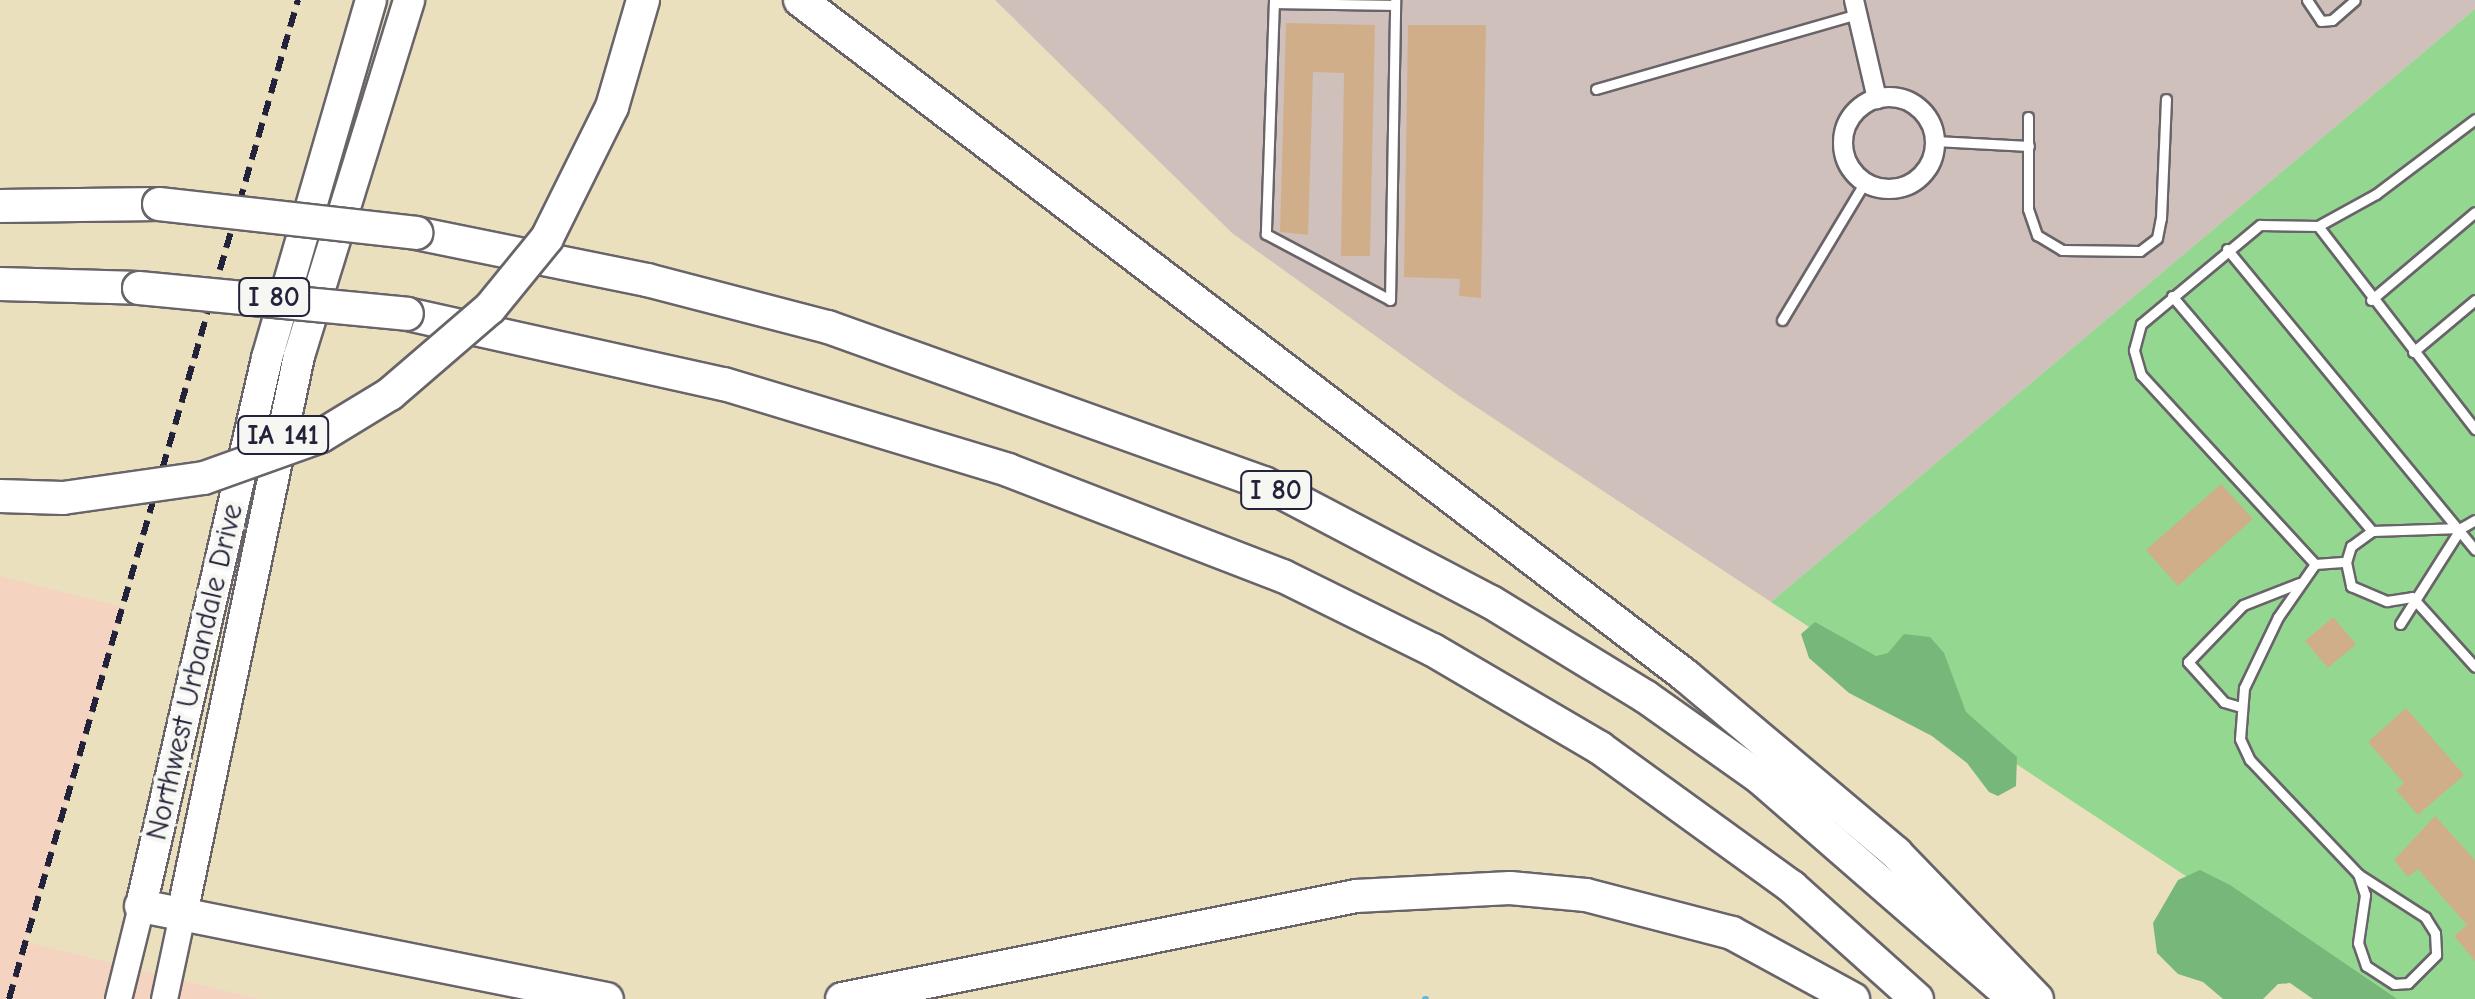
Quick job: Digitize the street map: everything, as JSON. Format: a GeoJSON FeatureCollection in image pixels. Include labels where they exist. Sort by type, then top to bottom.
{"type":"FeatureCollection","features":[{"type":"Feature","properties":{"kind":"highway","name":"Northwest Urbandale Drive"},"geometry":{"type":"LineString","coordinates":[[141,906],[267,358],[372,0]]}},
{"type":"Feature","properties":{"kind":"highway","name":"Northwest Urbandale Drive"},"geometry":{"type":"LineString","coordinates":[[182,914],[299,356],[409,0]]}},
{"type":"Feature","properties":{"kind":"highway"},"geometry":{"type":"LineString","coordinates":[[0,496],[63,498],[204,478],[321,436],[390,394],[490,308],[547,238],[612,107],[644,0]]}},
{"type":"Feature","properties":{"kind":"highway"},"geometry":{"type":"LineString","coordinates":[[800,0],[1686,676],[1896,853],[2036,999]]}},
{"type":"Feature","properties":{"kind":"highway","name":"I 80"},"geometry":{"type":"LineString","coordinates":[[0,206],[159,204],[416,233],[647,280],[828,327],[1264,484],[1491,602],[1646,697],[1759,777],[2014,999]]}},
{"type":"Feature","properties":{"kind":"highway","name":"I 80"},"geometry":{"type":"LineString","coordinates":[[0,284],[139,288],[408,314],[724,384],[1008,470],[1283,576],[1433,650],[1600,748],[1792,887],[1918,999]]}},
{"type":"Feature","properties":{"kind":"highway"},"geometry":{"type":"LineString","coordinates":[[842,999],[1356,896],[1491,888],[1586,895],[1732,932],[1853,999]]}},
{"type":"Feature","properties":{"kind":"highway"},"geometry":{"type":"LineString","coordinates":[[141,906],[607,999]]}},
{"type":"Feature","properties":{"kind":"main road","name":"Northwest Urbandale Drive"},"geometry":{"type":"LineString","coordinates":[[118,999],[141,906]]}},
{"type":"Feature","properties":{"kind":"main road","name":"Northwest Urbandale Drive"},"geometry":{"type":"LineString","coordinates":[[164,999],[182,914]]}},
{"type":"Feature","properties":{"kind":"street"},"geometry":{"type":"LineString","coordinates":[[1856,7],[1877,99]]}},
{"type":"Feature","properties":{"kind":"street"},"geometry":{"type":"LineString","coordinates":[[1877,99],[1916,106],[1936,142],[1930,165],[1912,183],[1888,190],[1865,182],[1846,159],[1845,129],[1852,116],[1877,99]]}},
{"type":"Feature","properties":{"kind":"lane"},"geometry":{"type":"LineString","coordinates":[[2307,0],[2321,21],[2332,20],[2355,0]]}},
{"type":"Feature","properties":{"kind":"lane"},"geometry":{"type":"LineString","coordinates":[[1274,1],[1395,3],[1390,300],[1266,234],[1274,1]]}},
{"type":"Feature","properties":{"kind":"lane"},"geometry":{"type":"LineString","coordinates":[[1596,89],[1856,7]]}},
{"type":"Feature","properties":{"kind":"lane"},"geometry":{"type":"LineString","coordinates":[[2028,118],[2030,225],[2044,241],[2062,250],[2147,248],[2162,218],[2166,99]]}},
{"type":"Feature","properties":{"kind":"lane"},"geometry":{"type":"LineString","coordinates":[[2315,564],[2141,375],[2134,350],[2141,324],[2260,224],[2318,226],[2376,194],[2475,119]]}},
{"type":"Feature","properties":{"kind":"lane"},"geometry":{"type":"LineString","coordinates":[[1936,142],[2029,146]]}},
{"type":"Feature","properties":{"kind":"lane"},"geometry":{"type":"LineString","coordinates":[[1782,320],[1865,182]]}},
{"type":"Feature","properties":{"kind":"lane"},"geometry":{"type":"LineString","coordinates":[[2370,300],[2475,212]]}},
{"type":"Feature","properties":{"kind":"lane"},"geometry":{"type":"LineString","coordinates":[[2318,226],[2370,300],[2475,429]]}},
{"type":"Feature","properties":{"kind":"lane"},"geometry":{"type":"LineString","coordinates":[[2227,249],[2461,528],[2475,550]]}},
{"type":"Feature","properties":{"kind":"lane"},"geometry":{"type":"LineString","coordinates":[[2172,296],[2372,530]]}},
{"type":"Feature","properties":{"kind":"lane"},"geometry":{"type":"LineString","coordinates":[[2413,352],[2475,300]]}},
{"type":"Feature","properties":{"kind":"lane"},"geometry":{"type":"LineString","coordinates":[[2400,624],[2412,598],[2461,528],[2475,520]]}},
{"type":"Feature","properties":{"kind":"lane"},"geometry":{"type":"LineString","coordinates":[[2461,528],[2372,530],[2351,546],[2346,562],[2351,586],[2364,596],[2412,598],[2475,667]]}},
{"type":"Feature","properties":{"kind":"lane"},"geometry":{"type":"LineString","coordinates":[[2315,564],[2346,562]]}},
{"type":"Feature","properties":{"kind":"lane"},"geometry":{"type":"LineString","coordinates":[[2315,564],[2259,654],[2242,708],[2240,739],[2250,760],[2358,874],[2411,904],[2435,934],[2436,955],[2408,983],[2394,984],[2366,966],[2358,943],[2365,895],[2358,874]]}},
{"type":"Feature","properties":{"kind":"lane"},"geometry":{"type":"LineString","coordinates":[[2242,708],[2224,702],[2188,662],[2243,605],[2302,582]]}},
{"type":"Feature","properties":{"kind":"shaded area"},"geometry":{"type":"Polygon","coordinates":[[[995,0],[2475,0],[2475,9],[1771,602],[1455,393],[1232,233],[995,0]]]}},
{"type":"Feature","properties":{"kind":"shaded area"},"geometry":{"type":"Polygon","coordinates":[[[0,576],[123,607],[25,942],[259,999],[0,999],[0,576]]]}},
{"type":"Feature","properties":{"kind":"green space"},"geometry":{"type":"Polygon","coordinates":[[[2475,9],[2475,999],[2372,999],[1771,602],[2475,9]]]}},
{"type":"Feature","properties":{"kind":"green space"},"geometry":{"type":"Polygon","coordinates":[[[1815,622],[1876,656],[1888,653],[1904,634],[1930,637],[1944,653],[1966,712],[2017,757],[2016,786],[1998,796],[1989,792],[1967,763],[1932,736],[1849,693],[1809,658],[1801,634],[1815,622]]]}},
{"type":"Feature","properties":{"kind":"green space"},"geometry":{"type":"Polygon","coordinates":[[[2200,870],[2230,885],[2397,999],[2313,999],[2290,983],[2278,984],[2263,999],[2223,999],[2203,982],[2178,974],[2157,953],[2153,923],[2178,880],[2200,870]]]}},
{"type":"Feature","properties":{"kind":"building"},"geometry":{"type":"Polygon","coordinates":[[[1286,23],[1375,25],[1370,256],[1341,256],[1344,73],[1313,72],[1308,235],[1280,232],[1286,23]]]}},
{"type":"Feature","properties":{"kind":"building"},"geometry":{"type":"Polygon","coordinates":[[[1408,25],[1486,25],[1481,298],[1459,296],[1460,279],[1404,277],[1408,25]]]}},
{"type":"Feature","properties":{"kind":"building"},"geometry":{"type":"Polygon","coordinates":[[[2221,484],[2253,519],[2178,586],[2146,550],[2221,484]]]}},
{"type":"Feature","properties":{"kind":"building"},"geometry":{"type":"Polygon","coordinates":[[[2333,617],[2356,644],[2328,668],[2305,641],[2333,617]]]}},
{"type":"Feature","properties":{"kind":"building"},"geometry":{"type":"Polygon","coordinates":[[[2406,708],[2464,775],[2418,815],[2396,790],[2404,783],[2368,742],[2406,708]]]}},
{"type":"Feature","properties":{"kind":"building"},"geometry":{"type":"Polygon","coordinates":[[[2435,816],[2475,860],[2475,961],[2454,936],[2467,925],[2418,869],[2408,877],[2394,860],[2435,816]]]}},
{"type":"Feature","properties":{"kind":"railway"},"geometry":{"type":"LineString","coordinates":[[9,999],[298,0]]}}]}
